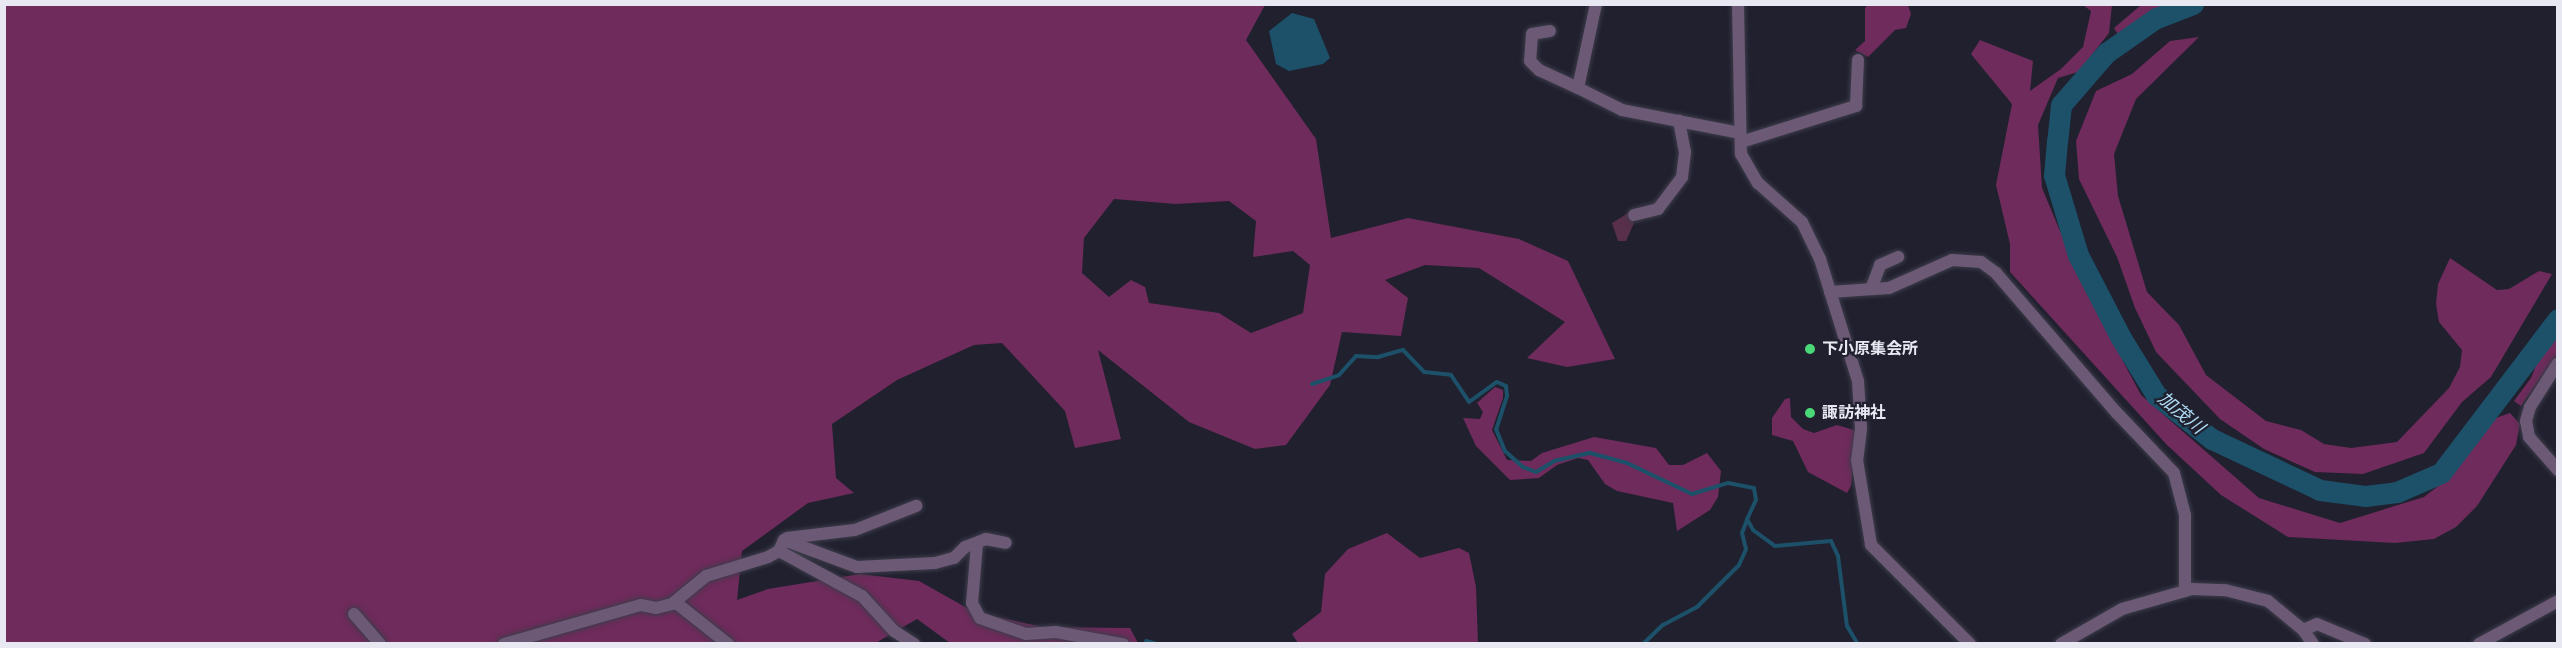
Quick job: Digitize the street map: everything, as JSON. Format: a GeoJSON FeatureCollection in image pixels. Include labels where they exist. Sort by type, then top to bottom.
{"type":"FeatureCollection","features":[{"type":"Feature","properties":{"kind":"street"},"geometry":{"type":"LineString","coordinates":[[1578,88],[1596,4]]}},
{"type":"Feature","properties":{"kind":"street"},"geometry":{"type":"LineString","coordinates":[[1738,4],[1741,154],[1758,183],[1802,222],[1820,259],[1858,381],[1861,429],[1857,460],[1871,545],[1970,644]]}},
{"type":"Feature","properties":{"kind":"street"},"geometry":{"type":"LineString","coordinates":[[1550,31],[1532,34],[1530,60],[1539,70],[1622,110],[1679,121],[1740,137],[1856,106],[1858,60]]}},
{"type":"Feature","properties":{"kind":"street"},"geometry":{"type":"LineString","coordinates":[[1634,215],[1658,209],[1682,177],[1685,152],[1679,121]]}},
{"type":"Feature","properties":{"kind":"street"},"geometry":{"type":"LineString","coordinates":[[1872,289],[1880,265],[1898,257]]}},
{"type":"Feature","properties":{"kind":"street"},"geometry":{"type":"LineString","coordinates":[[1830,292],[1872,289],[1899,284],[1952,260],[1981,262],[1996,273],[2116,412],[2174,473],[2185,515],[2186,591]]}},
{"type":"Feature","properties":{"kind":"street"},"geometry":{"type":"LineString","coordinates":[[2558,363],[2530,407],[2526,421],[2529,437],[2558,470]]}},
{"type":"Feature","properties":{"kind":"street"},"geometry":{"type":"LineString","coordinates":[[504,644],[640,605],[656,608],[675,602],[706,576],[782,546],[855,530],[916,506]]}},
{"type":"Feature","properties":{"kind":"street"},"geometry":{"type":"LineString","coordinates":[[782,546],[857,567],[935,563],[954,558],[965,547],[986,539],[1006,543]]}},
{"type":"Feature","properties":{"kind":"street"},"geometry":{"type":"LineString","coordinates":[[977,544],[972,603],[980,618],[1026,634],[1056,632],[1123,644]]}},
{"type":"Feature","properties":{"kind":"street"},"geometry":{"type":"LineString","coordinates":[[782,546],[862,596],[894,631],[914,644]]}},
{"type":"Feature","properties":{"kind":"street"},"geometry":{"type":"LineString","coordinates":[[2061,644],[2122,609],[2186,591],[2225,590],[2268,601],[2303,630],[2313,644]]}},
{"type":"Feature","properties":{"kind":"street"},"geometry":{"type":"LineString","coordinates":[[2479,644],[2558,601]]}},
{"type":"Feature","properties":{"kind":"street"},"geometry":{"type":"LineString","coordinates":[[675,602],[728,644]]}},
{"type":"Feature","properties":{"kind":"street"},"geometry":{"type":"LineString","coordinates":[[354,614],[380,644]]}},
{"type":"Feature","properties":{"kind":"street"},"geometry":{"type":"LineString","coordinates":[[2303,630],[2317,624],[2365,644]]}},
{"type":"Feature","properties":{"kind":"shaded area"},"geometry":{"type":"Polygon","coordinates":[[[4,5],[1265,5],[1246,40],[1316,139],[1331,238],[1408,218],[1519,239],[1568,261],[1615,359],[1567,367],[1527,358],[1565,322],[1479,268],[1425,265],[1385,280],[1408,298],[1401,336],[1342,332],[1330,385],[1286,445],[1255,449],[1189,422],[1098,350],[1121,439],[1075,448],[1065,411],[1002,343],[974,345],[897,380],[832,424],[836,478],[854,493],[808,503],[742,551],[737,600],[768,589],[860,574],[919,581],[974,612],[1043,627],[1130,628],[1138,643],[950,643],[917,619],[874,644],[5,643],[4,5]],[[1114,199],[1084,238],[1082,273],[1109,297],[1131,280],[1145,287],[1149,303],[1219,313],[1251,333],[1303,313],[1310,265],[1293,251],[1253,257],[1256,221],[1229,201],[1176,204],[1114,199]]]}},
{"type":"Feature","properties":{"kind":"shaded area"},"geometry":{"type":"Polygon","coordinates":[[[1868,5],[1908,5],[1911,14],[1906,28],[1895,30],[1868,57],[1855,50],[1865,41],[1865,8],[1868,5]]]}},
{"type":"Feature","properties":{"kind":"shaded area"},"geometry":{"type":"Polygon","coordinates":[[[2083,5],[2112,5],[2109,33],[2078,72],[2058,78],[2038,125],[2042,188],[2083,286],[2141,395],[2259,498],[2340,523],[2424,497],[2454,474],[2470,441],[2490,420],[2510,413],[2520,424],[2516,445],[2477,506],[2456,527],[2434,539],[2395,543],[2288,537],[2221,495],[2166,444],[2010,272],[2010,244],[1996,185],[2012,104],[1971,54],[1980,40],[2033,61],[2030,91],[2061,69],[2083,47],[2091,11],[2083,5]]]}},
{"type":"Feature","properties":{"kind":"shaded area"},"geometry":{"type":"Polygon","coordinates":[[[2141,5],[2164,5],[2119,36],[2114,28],[2141,5]]]}},
{"type":"Feature","properties":{"kind":"shaded area"},"geometry":{"type":"Polygon","coordinates":[[[2199,37],[2136,99],[2114,154],[2118,196],[2147,292],[2179,325],[2206,375],[2266,421],[2301,430],[2324,444],[2351,448],[2397,442],[2449,388],[2460,367],[2462,350],[2439,322],[2436,304],[2438,284],[2450,258],[2497,290],[2509,289],[2539,271],[2552,274],[2491,377],[2462,402],[2424,453],[2363,474],[2315,472],[2264,449],[2220,419],[2156,352],[2135,308],[2117,257],[2079,179],[2076,141],[2096,91],[2132,74],[2170,41],[2199,37]]]}},
{"type":"Feature","properties":{"kind":"shaded area"},"geometry":{"type":"Polygon","coordinates":[[[1628,213],[1634,223],[1626,241],[1618,241],[1612,223],[1628,213]]]}},
{"type":"Feature","properties":{"kind":"shaded area"},"geometry":{"type":"Polygon","coordinates":[[[2557,328],[2557,354],[2521,406],[2514,401],[2531,378],[2544,346],[2557,328]]]}},
{"type":"Feature","properties":{"kind":"shaded area"},"geometry":{"type":"Polygon","coordinates":[[[1495,387],[1503,390],[1503,398],[1492,430],[1507,460],[1531,461],[1542,453],[1594,437],[1656,448],[1669,465],[1683,465],[1707,453],[1721,471],[1718,497],[1710,510],[1677,531],[1673,503],[1617,491],[1605,484],[1588,460],[1578,458],[1557,465],[1539,478],[1510,480],[1476,446],[1463,418],[1480,419],[1483,412],[1477,403],[1495,387]]]}},
{"type":"Feature","properties":{"kind":"shaded area"},"geometry":{"type":"Polygon","coordinates":[[[1790,398],[1791,417],[1803,429],[1814,433],[1837,425],[1857,431],[1851,486],[1847,493],[1808,472],[1793,441],[1772,435],[1772,418],[1785,399],[1790,398]]]}},
{"type":"Feature","properties":{"kind":"shaded area"},"geometry":{"type":"Polygon","coordinates":[[[1387,533],[1420,558],[1459,548],[1469,553],[1476,587],[1478,643],[1298,643],[1292,634],[1321,612],[1325,574],[1348,549],[1387,533]]]}},
{"type":"Feature","properties":{"kind":"water"},"geometry":{"type":"Polygon","coordinates":[[[1292,13],[1314,19],[1330,58],[1323,64],[1289,71],[1276,64],[1269,31],[1292,13]]]}},
{"type":"Feature","properties":{"kind":"waterway","name":"加茂川"},"geometry":{"type":"LineString","coordinates":[[2193,4],[2156,18],[2106,53],[2061,105],[2057,141],[2054,175],[2078,255],[2121,338],[2156,395],[2212,439],[2320,490],[2365,496],[2397,492],[2441,473],[2558,319]]}},
{"type":"Feature","properties":{"kind":"waterway"},"geometry":{"type":"LineString","coordinates":[[1312,384],[1339,375],[1356,356],[1378,357],[1403,350],[1424,372],[1451,375],[1469,402],[1497,382],[1506,386],[1507,396],[1496,429],[1505,451],[1523,467],[1536,472],[1554,461],[1590,453],[1627,463],[1692,494],[1728,483],[1754,488],[1756,500],[1747,519],[1753,530],[1775,546],[1831,541],[1838,556],[1847,626],[1858,644]]}},
{"type":"Feature","properties":{"kind":"waterway"},"geometry":{"type":"LineString","coordinates":[[1643,644],[1663,625],[1698,606],[1739,565],[1746,549],[1742,533],[1747,520]]}},
{"type":"Feature","properties":{"kind":"waterway"},"geometry":{"type":"LineString","coordinates":[[1146,641],[1157,644]]}},
{"type":"Feature","properties":{"kind":"place","name":"下小原集会所"},"geometry":{"type":"Point","coordinates":[1810,349]}},
{"type":"Feature","properties":{"kind":"place","name":"諏訪神社"},"geometry":{"type":"Point","coordinates":[1810,413]}}]}
